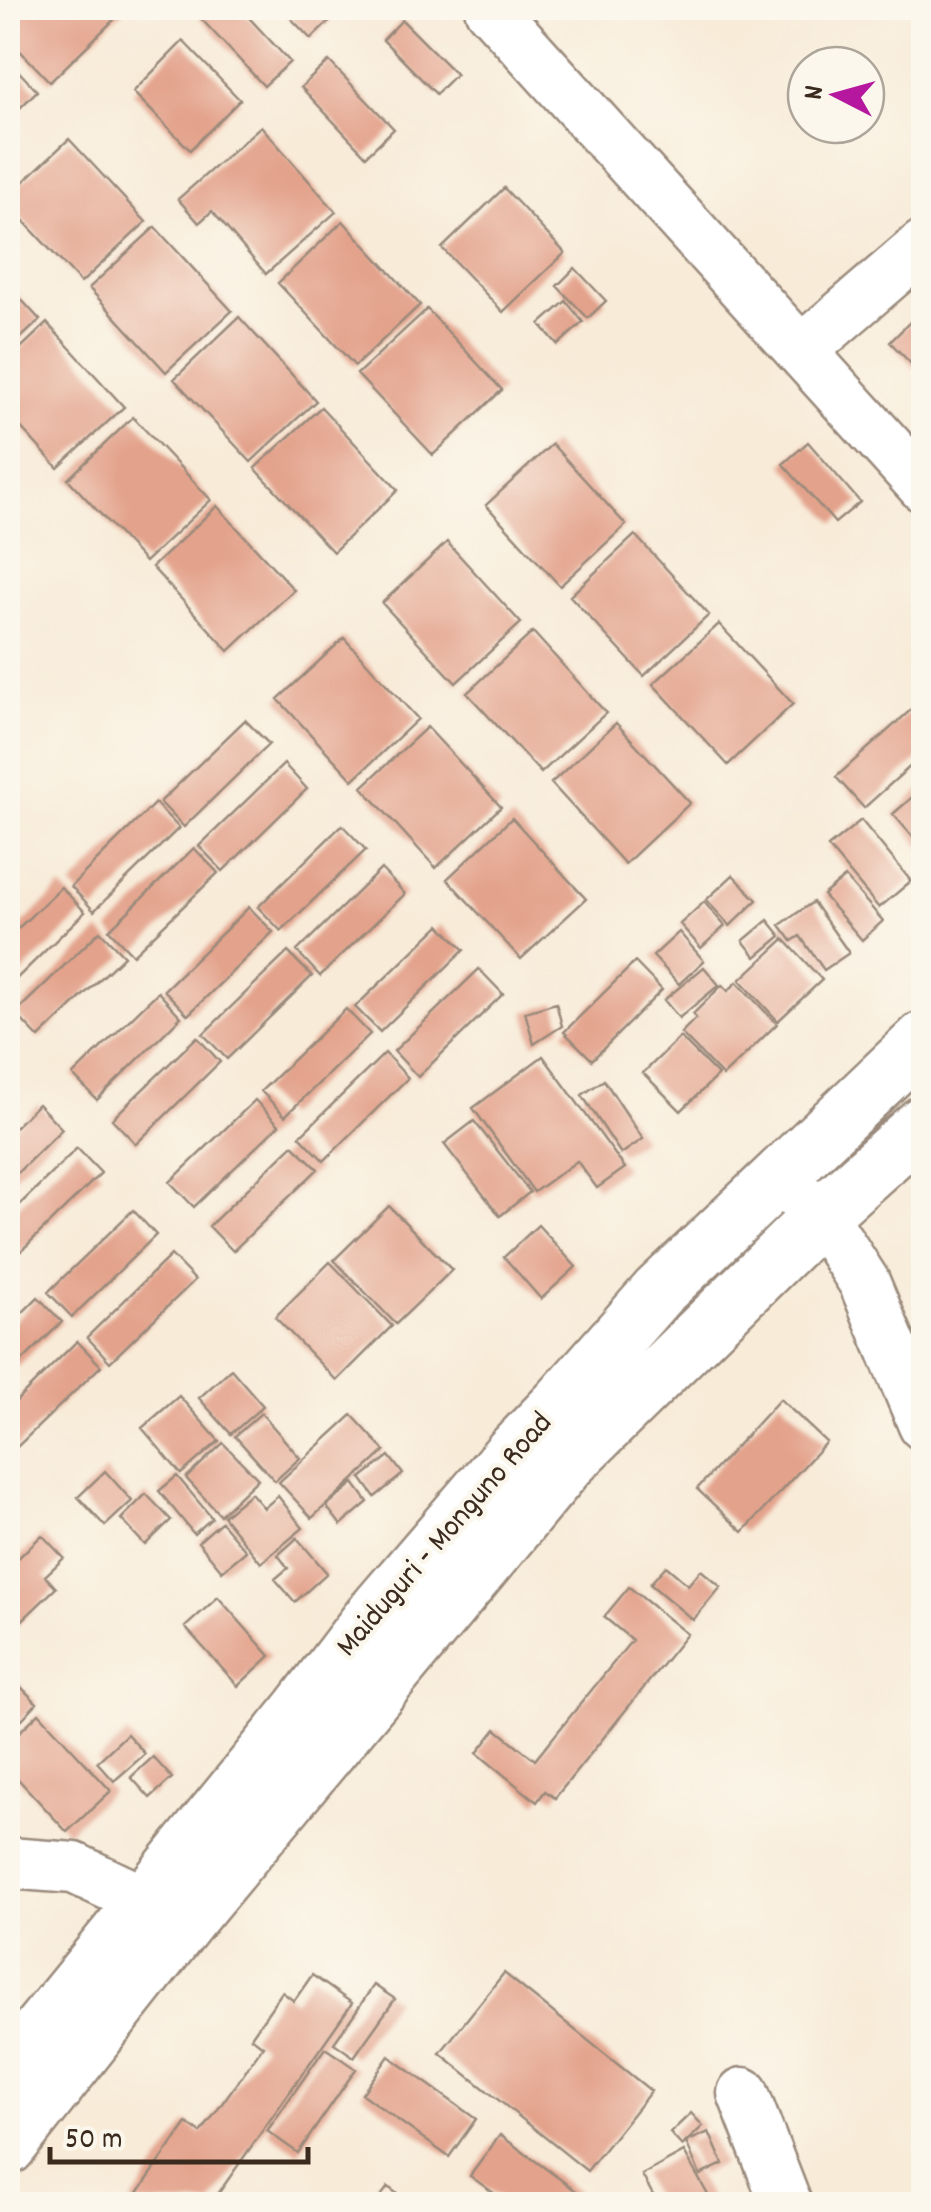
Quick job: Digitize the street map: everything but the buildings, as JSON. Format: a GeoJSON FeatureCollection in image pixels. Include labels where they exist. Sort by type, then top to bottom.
{"type":"FeatureCollection","features":[{"type":"Feature","properties":{"kind":"main road","name":"Maiduguri - Monguno Road"},"geometry":{"type":"LineString","coordinates":[[8,2069],[300,1711],[374,1614],[513,1452],[658,1292],[924,1040]]}},
{"type":"Feature","properties":{"kind":"main road","name":"Maiduguri - Monguno Road"},"geometry":{"type":"LineString","coordinates":[[8,2147],[188,1919],[568,1463],[821,1215],[924,1124]]}},
{"type":"Feature","properties":{"kind":"street"},"geometry":{"type":"LineString","coordinates":[[490,8],[924,487]]}},
{"type":"Feature","properties":{"kind":"street"},"geometry":{"type":"LineString","coordinates":[[802,350],[924,244]]}},
{"type":"Feature","properties":{"kind":"street"},"geometry":{"type":"LineString","coordinates":[[779,1179],[821,1215],[864,1282],[924,1424]]}},
{"type":"Feature","properties":{"kind":"street"},"geometry":{"type":"LineString","coordinates":[[8,1864],[74,1868],[146,1902]]}},
{"type":"Feature","properties":{"kind":"street"},"geometry":{"type":"LineString","coordinates":[[743,2093],[786,2204]]}}]}
